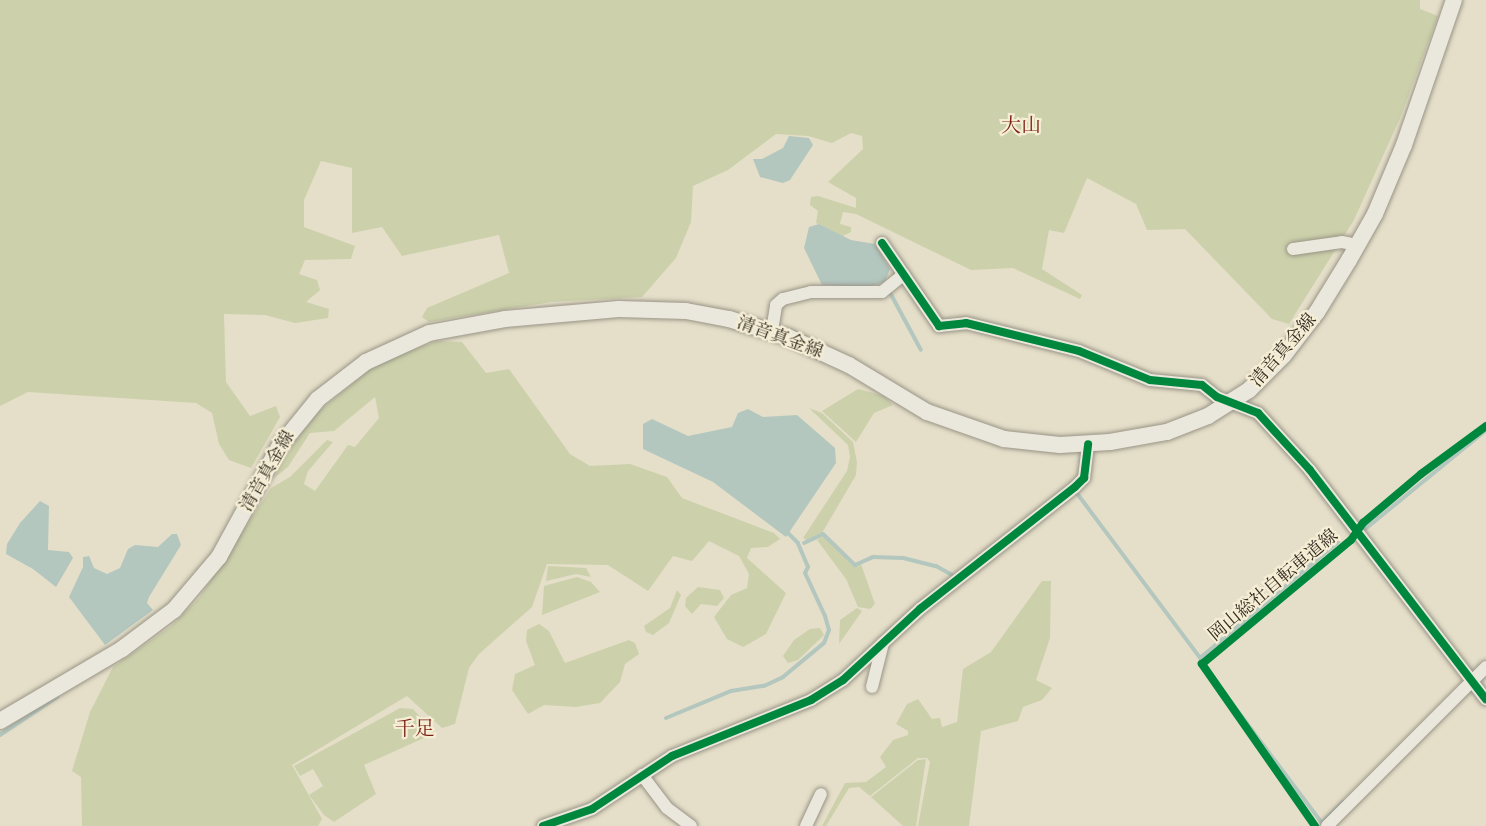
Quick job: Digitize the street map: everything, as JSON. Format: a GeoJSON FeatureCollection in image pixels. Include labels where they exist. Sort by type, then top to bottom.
{"type":"FeatureCollection","features":[{"type":"Feature","properties":{"kind":"main road","name":"清音真金線"},"geometry":{"type":"LineString","coordinates":[[0,721],[122,649],[174,610],[219,556],[293,427],[332,386],[387,350],[463,325],[619,309],[706,314],[772,331],[816,348],[952,423],[1032,444],[1088,444],[1167,432],[1233,401],[1265,375],[1302,332],[1358,245],[1404,145],[1454,0]]}},
{"type":"Feature","properties":{"kind":"street"},"geometry":{"type":"LineString","coordinates":[[1293,249],[1342,242],[1358,245]]}},
{"type":"Feature","properties":{"kind":"street"},"geometry":{"type":"LineString","coordinates":[[882,243],[939,326],[966,323],[1079,351],[1150,380],[1202,385],[1213,394],[1258,413],[1310,470],[1486,699]]}},
{"type":"Feature","properties":{"kind":"street"},"geometry":{"type":"LineString","coordinates":[[772,331],[776,305],[783,299],[811,292],[889,289],[904,274]]}},
{"type":"Feature","properties":{"kind":"street"},"geometry":{"type":"LineString","coordinates":[[543,826],[592,809],[642,775],[694,746],[811,700],[843,680],[920,609],[1075,487],[1084,478],[1088,444]]}},
{"type":"Feature","properties":{"kind":"street"},"geometry":{"type":"LineString","coordinates":[[872,687],[883,643]]}},
{"type":"Feature","properties":{"kind":"street"},"geometry":{"type":"LineString","coordinates":[[1327,826],[1470,678],[1486,668]]}},
{"type":"Feature","properties":{"kind":"street"},"geometry":{"type":"LineString","coordinates":[[642,775],[667,808],[691,826]]}},
{"type":"Feature","properties":{"kind":"street"},"geometry":{"type":"LineString","coordinates":[[806,826],[821,794]]}},
{"type":"Feature","properties":{"kind":"green space"},"geometry":{"type":"Polygon","coordinates":[[[0,0],[1420,0],[1420,9],[1438,16],[1401,116],[1354,220],[1289,324],[1272,319],[1185,229],[1147,230],[1136,204],[1087,178],[1064,233],[1049,230],[1042,269],[1082,295],[1080,299],[1013,268],[971,270],[856,214],[843,212],[840,224],[851,227],[851,232],[843,236],[816,223],[818,211],[810,205],[811,197],[818,196],[856,208],[856,198],[828,182],[863,149],[862,136],[851,133],[832,143],[808,136],[776,134],[728,170],[693,186],[691,222],[676,258],[642,297],[551,302],[429,322],[422,317],[427,308],[509,273],[499,235],[402,256],[382,227],[352,233],[352,168],[321,161],[304,200],[304,227],[355,246],[351,259],[305,260],[299,274],[317,280],[320,290],[306,302],[329,309],[328,318],[295,323],[265,315],[224,314],[226,382],[250,416],[276,406],[280,417],[251,468],[229,460],[219,444],[212,413],[196,403],[28,392],[0,406],[0,0]]]}},
{"type":"Feature","properties":{"kind":"green space"},"geometry":{"type":"Polygon","coordinates":[[[437,341],[462,342],[486,373],[509,369],[570,454],[590,466],[630,464],[667,477],[682,498],[774,533],[780,539],[768,547],[751,548],[747,558],[786,593],[766,634],[743,647],[727,639],[714,617],[731,595],[747,588],[749,574],[739,556],[709,541],[692,561],[673,556],[648,591],[608,565],[547,564],[532,607],[479,654],[469,668],[455,724],[442,728],[407,696],[292,765],[322,819],[318,826],[82,826],[81,777],[72,771],[90,712],[113,667],[171,626],[199,598],[271,488],[290,477],[327,440],[333,442],[308,471],[304,484],[315,491],[348,445],[355,447],[379,418],[375,397],[334,431],[310,433],[288,467],[274,478],[294,443],[317,413],[376,364],[437,341]]]}},
{"type":"Feature","properties":{"kind":"green space"},"geometry":{"type":"Polygon","coordinates":[[[858,389],[884,396],[893,405],[874,413],[856,442],[822,411],[858,389]]]}},
{"type":"Feature","properties":{"kind":"green space"},"geometry":{"type":"Polygon","coordinates":[[[809,408],[822,413],[853,442],[857,462],[856,475],[822,533],[807,540],[803,538],[847,471],[850,457],[848,445],[809,408]]]}},
{"type":"Feature","properties":{"kind":"green space"},"geometry":{"type":"Polygon","coordinates":[[[824,536],[856,567],[861,564],[875,604],[870,609],[858,607],[846,579],[817,540],[824,536]]]}},
{"type":"Feature","properties":{"kind":"green space"},"geometry":{"type":"Polygon","coordinates":[[[548,566],[586,568],[591,577],[576,574],[546,581],[548,566]]]}},
{"type":"Feature","properties":{"kind":"green space"},"geometry":{"type":"Polygon","coordinates":[[[577,577],[591,582],[600,592],[542,615],[544,586],[577,577]]]}},
{"type":"Feature","properties":{"kind":"green space"},"geometry":{"type":"Polygon","coordinates":[[[1042,581],[1051,581],[1050,638],[1036,680],[1052,688],[1042,700],[1023,707],[1018,721],[981,731],[969,826],[918,826],[930,762],[927,758],[918,758],[870,796],[859,787],[849,788],[826,826],[822,826],[845,783],[866,782],[886,767],[880,757],[893,740],[908,735],[908,731],[896,724],[907,704],[918,699],[932,719],[940,718],[942,727],[957,722],[963,669],[991,652],[1042,581]]]}},
{"type":"Feature","properties":{"kind":"green space"},"geometry":{"type":"Polygon","coordinates":[[[698,587],[720,590],[724,598],[717,606],[701,604],[692,614],[685,606],[686,598],[698,587]]]}},
{"type":"Feature","properties":{"kind":"green space"},"geometry":{"type":"Polygon","coordinates":[[[677,590],[681,595],[669,623],[653,635],[646,632],[644,626],[670,608],[677,590]]]}},
{"type":"Feature","properties":{"kind":"green space"},"geometry":{"type":"Polygon","coordinates":[[[857,608],[862,611],[839,644],[840,620],[857,608]]]}},
{"type":"Feature","properties":{"kind":"green space"},"geometry":{"type":"Polygon","coordinates":[[[539,624],[549,631],[565,663],[629,640],[635,643],[639,654],[625,664],[620,682],[600,703],[576,707],[544,705],[528,714],[512,690],[515,674],[535,665],[526,641],[527,630],[539,624]]]}},
{"type":"Feature","properties":{"kind":"green space"},"geometry":{"type":"Polygon","coordinates":[[[820,628],[824,635],[798,660],[788,663],[783,656],[794,640],[810,629],[820,628]]]}},
{"type":"Feature","properties":{"kind":"green space"},"geometry":{"type":"Polygon","coordinates":[[[400,708],[413,709],[435,733],[364,765],[376,794],[334,822],[324,815],[309,795],[323,786],[313,769],[300,776],[294,766],[400,708]]]}},
{"type":"Feature","properties":{"kind":"green space"},"geometry":{"type":"Polygon","coordinates":[[[926,759],[916,826],[903,826],[871,797],[918,760],[926,759]]]}},
{"type":"Feature","properties":{"kind":"shaded area"},"geometry":{"type":"Polygon","coordinates":[[[789,136],[809,138],[813,145],[790,180],[783,183],[760,177],[753,159],[762,159],[783,148],[789,136]]]}},
{"type":"Feature","properties":{"kind":"shaded area"},"geometry":{"type":"Polygon","coordinates":[[[819,224],[851,240],[875,244],[890,269],[885,282],[869,287],[822,285],[804,248],[809,227],[819,224]]]}},
{"type":"Feature","properties":{"kind":"shaded area"},"geometry":{"type":"Polygon","coordinates":[[[748,409],[763,417],[797,415],[835,448],[836,463],[786,537],[713,482],[643,449],[643,424],[652,419],[688,436],[732,427],[738,413],[748,409]]]}},
{"type":"Feature","properties":{"kind":"shaded area"},"geometry":{"type":"Polygon","coordinates":[[[40,501],[49,506],[48,550],[69,552],[73,558],[56,587],[33,569],[6,554],[7,544],[20,523],[40,501]]]}},
{"type":"Feature","properties":{"kind":"shaded area"},"geometry":{"type":"Polygon","coordinates":[[[172,534],[177,534],[181,545],[149,597],[147,603],[153,610],[105,645],[69,597],[83,567],[83,557],[89,556],[94,568],[107,574],[120,568],[128,549],[135,545],[158,547],[172,534]]]}},
{"type":"Feature","properties":{"kind":"waterway"},"geometry":{"type":"LineString","coordinates":[[888,289],[921,350]]}},
{"type":"Feature","properties":{"kind":"waterway"},"geometry":{"type":"LineString","coordinates":[[1364,530],[1486,430]]}},
{"type":"Feature","properties":{"kind":"waterway"},"geometry":{"type":"LineString","coordinates":[[1076,492],[1201,659]]}},
{"type":"Feature","properties":{"kind":"waterway"},"geometry":{"type":"LineString","coordinates":[[666,718],[731,691],[764,686],[783,677],[824,643],[829,630],[825,616],[805,573],[808,567],[798,543],[786,531]]}},
{"type":"Feature","properties":{"kind":"waterway"},"geometry":{"type":"LineString","coordinates":[[804,543],[823,534],[855,565],[873,557],[903,558],[936,566],[952,575]]}},
{"type":"Feature","properties":{"kind":"waterway"},"geometry":{"type":"LineString","coordinates":[[1200,658],[1338,542]]}},
{"type":"Feature","properties":{"kind":"waterway"},"geometry":{"type":"LineString","coordinates":[[1212,677],[1322,823],[1343,802]]}},
{"type":"Feature","properties":{"kind":"waterway"},"geometry":{"type":"LineString","coordinates":[[0,735],[57,697]]}},
{"type":"Feature","properties":{"kind":"cycle path"},"geometry":{"type":"LineString","coordinates":[[882,243],[939,326],[966,323],[1079,351],[1150,380],[1202,385],[1217,397],[1258,413],[1310,470],[1486,699]]}},
{"type":"Feature","properties":{"kind":"cycle path","name":"岡山総社自転車道線"},"geometry":{"type":"LineString","coordinates":[[1315,826],[1202,664],[1351,540],[1363,523],[1421,474],[1486,426]]}},
{"type":"Feature","properties":{"kind":"cycle path"},"geometry":{"type":"LineString","coordinates":[[543,826],[592,809],[672,756],[811,700],[843,680],[920,609],[1075,487],[1084,478],[1088,444]]}},
{"type":"Feature","properties":{"kind":"district","name":"大山"},"geometry":{"type":"Point","coordinates":[1021,125]}},
{"type":"Feature","properties":{"kind":"district","name":"千足"},"geometry":{"type":"Point","coordinates":[415,728]}}]}
